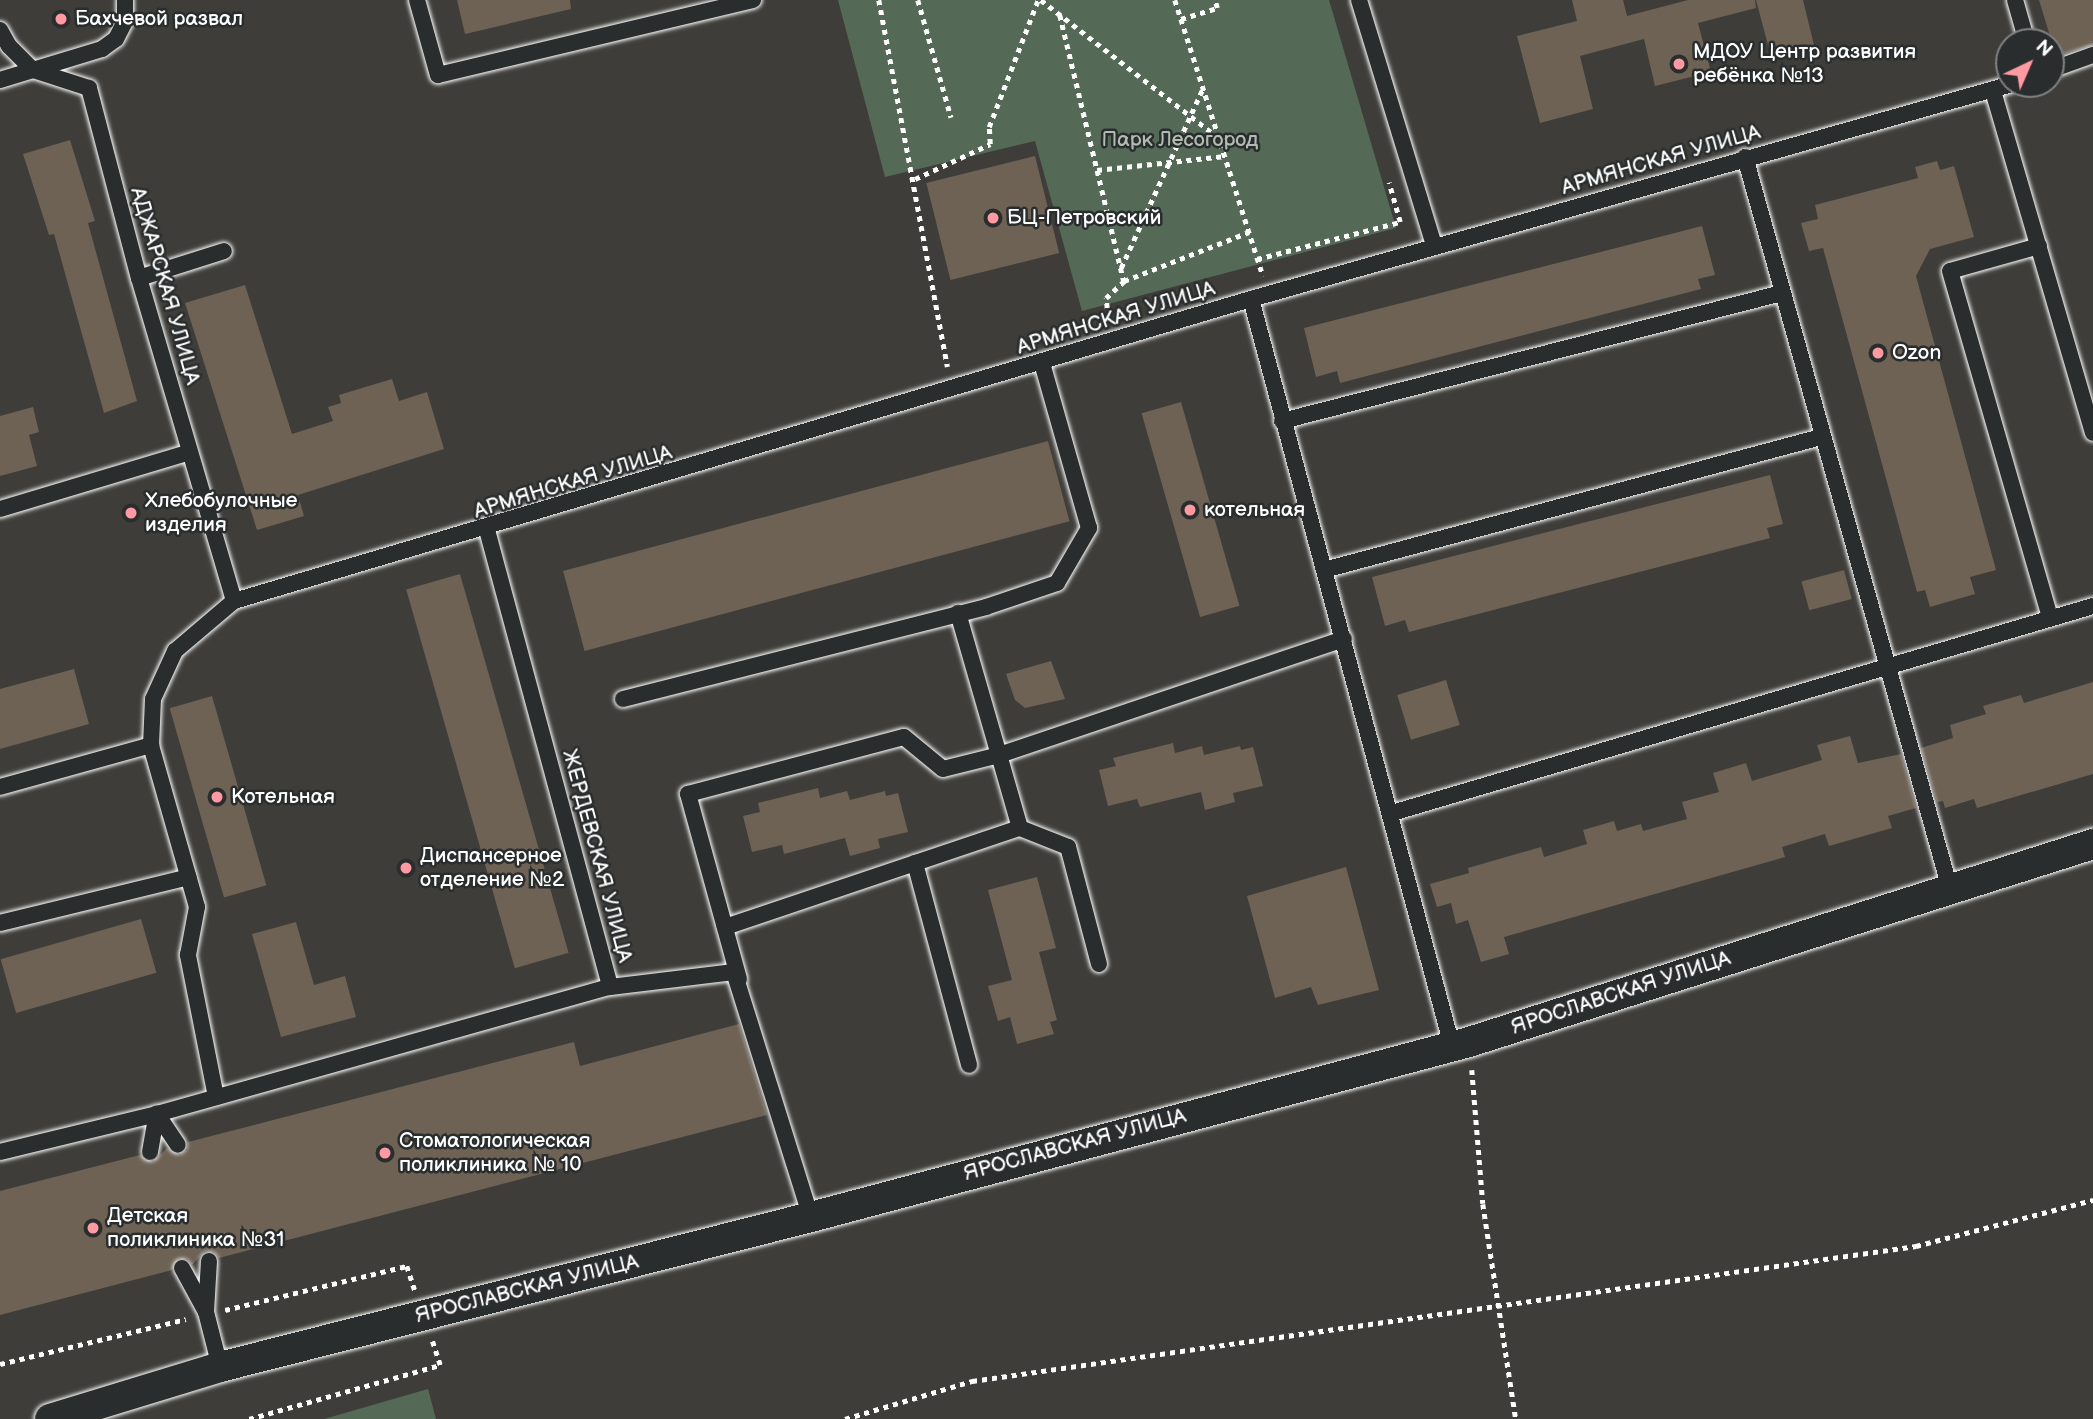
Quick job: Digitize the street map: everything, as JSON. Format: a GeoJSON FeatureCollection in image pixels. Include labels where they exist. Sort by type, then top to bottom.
{"type":"FeatureCollection","features":[{"type":"Feature","properties":{"kind":"street","name":"ЯРОСЛАВСКАЯ УЛИЦА"},"geometry":{"type":"LineString","coordinates":[[50,1419],[220,1367],[811,1217],[1461,1044],[2093,844]]}},
{"type":"Feature","properties":{"kind":"lane"},"geometry":{"type":"LineString","coordinates":[[0,80],[102,49],[116,38],[125,21],[125,0]]}},
{"type":"Feature","properties":{"kind":"lane"},"geometry":{"type":"LineString","coordinates":[[417,0],[438,75],[753,0]]}},
{"type":"Feature","properties":{"kind":"lane"},"geometry":{"type":"LineString","coordinates":[[1359,0],[1434,246]]}},
{"type":"Feature","properties":{"kind":"lane"},"geometry":{"type":"LineString","coordinates":[[2015,0],[2023,28]]}},
{"type":"Feature","properties":{"kind":"lane","name":"АДЖАРСКАЯ УЛИЦА"},"geometry":{"type":"LineString","coordinates":[[0,30],[9,47],[33,70],[89,88],[139,278],[234,601]]}},
{"type":"Feature","properties":{"kind":"lane"},"geometry":{"type":"LineString","coordinates":[[2065,65],[2093,55]]}},
{"type":"Feature","properties":{"kind":"lane"},"geometry":{"type":"LineString","coordinates":[[1993,91],[2093,433]]}},
{"type":"Feature","properties":{"kind":"lane","name":"АРМЯНСКАЯ УЛИЦА"},"geometry":{"type":"LineString","coordinates":[[234,601],[486,530],[1251,299],[1745,157],[1993,91]]}},
{"type":"Feature","properties":{"kind":"lane"},"geometry":{"type":"LineString","coordinates":[[1745,157],[1821,437],[1950,889]]}},
{"type":"Feature","properties":{"kind":"lane"},"geometry":{"type":"LineString","coordinates":[[2039,246],[1950,271],[2050,618]]}},
{"type":"Feature","properties":{"kind":"lane"},"geometry":{"type":"LineString","coordinates":[[139,278],[224,251]]}},
{"type":"Feature","properties":{"kind":"lane"},"geometry":{"type":"LineString","coordinates":[[1282,421],[1782,293]]}},
{"type":"Feature","properties":{"kind":"lane"},"geometry":{"type":"LineString","coordinates":[[1251,299],[1282,421],[1392,813],[1461,1044]]}},
{"type":"Feature","properties":{"kind":"lane"},"geometry":{"type":"LineString","coordinates":[[623,699],[958,613],[1057,583],[1089,528],[1042,363]]}},
{"type":"Feature","properties":{"kind":"lane"},"geometry":{"type":"LineString","coordinates":[[1324,570],[1821,437]]}},
{"type":"Feature","properties":{"kind":"lane"},"geometry":{"type":"LineString","coordinates":[[0,509],[190,452]]}},
{"type":"Feature","properties":{"kind":"lane","name":"ЖЕРДЕВСКАЯ УЛИЦА"},"geometry":{"type":"LineString","coordinates":[[486,530],[610,987],[734,972],[739,979]]}},
{"type":"Feature","properties":{"kind":"lane"},"geometry":{"type":"LineString","coordinates":[[216,1097],[188,955],[197,907],[151,745],[153,699],[175,651],[234,601]]}},
{"type":"Feature","properties":{"kind":"lane"},"geometry":{"type":"LineString","coordinates":[[1392,813],[2093,606]]}},
{"type":"Feature","properties":{"kind":"lane"},"geometry":{"type":"LineString","coordinates":[[958,613],[1020,828]]}},
{"type":"Feature","properties":{"kind":"lane"},"geometry":{"type":"LineString","coordinates":[[811,1217],[739,979],[688,794],[904,737],[943,769],[999,755],[1344,639]]}},
{"type":"Feature","properties":{"kind":"lane"},"geometry":{"type":"LineString","coordinates":[[0,787],[151,745]]}},
{"type":"Feature","properties":{"kind":"lane"},"geometry":{"type":"LineString","coordinates":[[725,927],[1020,828],[1069,847],[1099,964]]}},
{"type":"Feature","properties":{"kind":"lane"},"geometry":{"type":"LineString","coordinates":[[915,863],[969,1065]]}},
{"type":"Feature","properties":{"kind":"lane"},"geometry":{"type":"LineString","coordinates":[[0,923],[188,877]]}},
{"type":"Feature","properties":{"kind":"lane"},"geometry":{"type":"LineString","coordinates":[[0,1152],[157,1114],[610,987]]}},
{"type":"Feature","properties":{"kind":"lane"},"geometry":{"type":"LineString","coordinates":[[157,1114],[178,1145]]}},
{"type":"Feature","properties":{"kind":"lane"},"geometry":{"type":"LineString","coordinates":[[150,1152],[157,1114]]}},
{"type":"Feature","properties":{"kind":"lane"},"geometry":{"type":"LineString","coordinates":[[206,1312],[209,1261]]}},
{"type":"Feature","properties":{"kind":"lane"},"geometry":{"type":"LineString","coordinates":[[182,1268],[206,1312],[220,1367]]}},
{"type":"Feature","properties":{"kind":"path"},"geometry":{"type":"LineString","coordinates":[[879,0],[915,179],[952,390]]}},
{"type":"Feature","properties":{"kind":"path"},"geometry":{"type":"LineString","coordinates":[[918,0],[951,117]]}},
{"type":"Feature","properties":{"kind":"path"},"geometry":{"type":"LineString","coordinates":[[915,179],[990,144],[989,127],[1039,0],[1219,138]]}},
{"type":"Feature","properties":{"kind":"path"},"geometry":{"type":"LineString","coordinates":[[1175,0],[1257,259],[1400,222]]}},
{"type":"Feature","properties":{"kind":"path"},"geometry":{"type":"LineString","coordinates":[[1181,19],[1217,8],[1215,0]]}},
{"type":"Feature","properties":{"kind":"path"},"geometry":{"type":"LineString","coordinates":[[1060,15],[1124,281]]}},
{"type":"Feature","properties":{"kind":"path"},"geometry":{"type":"LineString","coordinates":[[1120,269],[1172,162],[1203,87]]}},
{"type":"Feature","properties":{"kind":"path"},"geometry":{"type":"LineString","coordinates":[[1097,170],[1225,156]]}},
{"type":"Feature","properties":{"kind":"path"},"geometry":{"type":"LineString","coordinates":[[1111,342],[1106,298],[1124,281],[1249,232]]}},
{"type":"Feature","properties":{"kind":"path"},"geometry":{"type":"LineString","coordinates":[[1461,1044],[1496,1306],[1516,1419]]}},
{"type":"Feature","properties":{"kind":"path"},"geometry":{"type":"LineString","coordinates":[[845,1419],[972,1381],[1916,1246],[2093,1200]]}},
{"type":"Feature","properties":{"kind":"path"},"geometry":{"type":"LineString","coordinates":[[249,1419],[440,1365]]}},
{"type":"Feature","properties":{"kind":"green space","name":"Парк Лесогород"},"geometry":{"type":"Polygon","coordinates":[[[838,0],[1329,0],[1396,228],[1082,311],[1035,141],[885,177],[838,0]]]}},
{"type":"Feature","properties":{"kind":"green space"},"geometry":{"type":"Polygon","coordinates":[[[428,1389],[436,1419],[324,1419],[428,1389]]]}},
{"type":"Feature","properties":{"kind":"building"},"geometry":{"type":"Polygon","coordinates":[[[457,0],[570,0],[571,9],[465,34],[457,0]]]}},
{"type":"Feature","properties":{"kind":"building","name":"МДОУ Центр развития ребёнка №13"},"geometry":{"type":"Polygon","coordinates":[[[1572,0],[1623,0],[1627,16],[1688,0],[1755,0],[1756,8],[1698,23],[1711,72],[1655,86],[1644,39],[1580,56],[1593,109],[1540,123],[1517,36],[1577,21],[1572,0]]]}},
{"type":"Feature","properties":{"kind":"building"},"geometry":{"type":"Polygon","coordinates":[[[1756,0],[1803,0],[1814,45],[1771,56],[1756,0]]]}},
{"type":"Feature","properties":{"kind":"building"},"geometry":{"type":"Polygon","coordinates":[[[2039,0],[2093,0],[2093,45],[2065,53],[2065,28],[2048,28],[2039,0]]]}},
{"type":"Feature","properties":{"kind":"building"},"geometry":{"type":"Polygon","coordinates":[[[70,140],[95,221],[88,223],[137,401],[104,413],[54,234],[49,235],[23,154],[70,140]]]}},
{"type":"Feature","properties":{"kind":"building","name":"БЦ-Петровский"},"geometry":{"type":"Polygon","coordinates":[[[1035,156],[1059,253],[951,280],[926,183],[1035,156]]]}},
{"type":"Feature","properties":{"kind":"building"},"geometry":{"type":"Polygon","coordinates":[[[1937,161],[1940,170],[1954,166],[1974,237],[1930,249],[1916,276],[1996,570],[1970,577],[1975,594],[1930,607],[1925,590],[1917,592],[1823,248],[1809,251],[1801,223],[1818,219],[1815,205],[1918,178],[1915,167],[1937,161]]]}},
{"type":"Feature","properties":{"kind":"building"},"geometry":{"type":"Polygon","coordinates":[[[1702,226],[1715,275],[1698,279],[1701,289],[1340,383],[1337,371],[1316,377],[1304,328],[1702,226]]]}},
{"type":"Feature","properties":{"kind":"building"},"geometry":{"type":"Polygon","coordinates":[[[245,285],[292,434],[333,421],[328,407],[341,403],[339,395],[392,379],[399,401],[427,392],[444,449],[298,495],[304,516],[257,530],[185,303],[245,285]]]}},
{"type":"Feature","properties":{"kind":"building","name":"котельная"},"geometry":{"type":"Polygon","coordinates":[[[1181,402],[1239,606],[1200,617],[1142,413],[1181,402]]]}},
{"type":"Feature","properties":{"kind":"building"},"geometry":{"type":"Polygon","coordinates":[[[33,407],[39,432],[29,435],[37,466],[0,476],[0,416],[33,407]]]}},
{"type":"Feature","properties":{"kind":"building"},"geometry":{"type":"Polygon","coordinates":[[[1048,441],[1069,521],[585,651],[563,571],[1048,441]]]}},
{"type":"Feature","properties":{"kind":"building"},"geometry":{"type":"Polygon","coordinates":[[[1770,475],[1783,524],[1767,528],[1770,538],[1409,632],[1405,620],[1385,626],[1372,577],[1770,475]]]}},
{"type":"Feature","properties":{"kind":"building"},"geometry":{"type":"Polygon","coordinates":[[[1844,570],[1852,599],[1809,610],[1801,581],[1844,570]]]}},
{"type":"Feature","properties":{"kind":"building"},"geometry":{"type":"Polygon","coordinates":[[[460,574],[569,953],[515,968],[406,589],[460,574]]]}},
{"type":"Feature","properties":{"kind":"building"},"geometry":{"type":"Polygon","coordinates":[[[1051,661],[1065,699],[1025,708],[1015,700],[1006,674],[1051,661]]]}},
{"type":"Feature","properties":{"kind":"building"},"geometry":{"type":"Polygon","coordinates":[[[74,669],[89,724],[0,749],[0,689],[74,669]]]}},
{"type":"Feature","properties":{"kind":"building"},"geometry":{"type":"Polygon","coordinates":[[[1446,680],[1460,725],[1411,740],[1397,695],[1446,680]]]}},
{"type":"Feature","properties":{"kind":"building"},"geometry":{"type":"Polygon","coordinates":[[[2093,682],[2093,774],[1977,808],[1974,799],[1945,808],[1943,801],[1937,802],[1921,748],[1953,738],[1950,725],[1986,714],[1983,706],[2021,695],[2024,703],[2093,682]]]}},
{"type":"Feature","properties":{"kind":"building","name":"Котельная"},"geometry":{"type":"Polygon","coordinates":[[[212,696],[266,885],[224,897],[170,708],[212,696]]]}},
{"type":"Feature","properties":{"kind":"building"},"geometry":{"type":"Polygon","coordinates":[[[1850,736],[1858,763],[1901,754],[1916,808],[1888,816],[1892,828],[1829,846],[1825,834],[1782,847],[1785,857],[1504,937],[1509,954],[1481,962],[1468,920],[1456,924],[1451,903],[1437,907],[1430,884],[1469,873],[1468,868],[1541,847],[1544,857],[1587,844],[1583,830],[1614,821],[1617,831],[1641,824],[1643,831],[1687,819],[1682,802],[1719,792],[1713,773],[1746,763],[1752,781],[1822,760],[1817,745],[1850,736]]]}},
{"type":"Feature","properties":{"kind":"building"},"geometry":{"type":"Polygon","coordinates":[[[1173,743],[1175,753],[1202,746],[1204,755],[1240,746],[1241,750],[1253,747],[1263,786],[1233,793],[1235,802],[1205,810],[1201,792],[1140,807],[1137,799],[1108,806],[1099,770],[1116,766],[1113,758],[1173,743]]]}},
{"type":"Feature","properties":{"kind":"building"},"geometry":{"type":"Polygon","coordinates":[[[818,788],[820,798],[847,791],[850,800],[885,791],[886,796],[898,793],[908,832],[878,839],[880,848],[850,856],[845,838],[784,854],[782,845],[752,852],[743,816],[760,812],[758,803],[818,788]]]}},
{"type":"Feature","properties":{"kind":"building"},"geometry":{"type":"Polygon","coordinates":[[[1346,867],[1379,990],[1318,1005],[1311,987],[1275,998],[1247,896],[1346,867]]]}},
{"type":"Feature","properties":{"kind":"building"},"geometry":{"type":"Polygon","coordinates":[[[1037,877],[1056,948],[1039,952],[1057,1020],[1050,1022],[1054,1034],[1017,1044],[1010,1017],[998,1021],[988,986],[1012,980],[988,890],[1037,877]]]}},
{"type":"Feature","properties":{"kind":"building"},"geometry":{"type":"Polygon","coordinates":[[[141,919],[156,973],[16,1013],[1,959],[141,919]]]}},
{"type":"Feature","properties":{"kind":"building"},"geometry":{"type":"Polygon","coordinates":[[[296,922],[314,985],[345,976],[356,1017],[281,1037],[252,934],[296,922]]]}},
{"type":"Feature","properties":{"kind":"building"},"geometry":{"type":"Polygon","coordinates":[[[739,1024],[767,1115],[219,1258],[214,1252],[205,1251],[192,1265],[187,1259],[178,1259],[172,1270],[0,1315],[0,1191],[140,1155],[153,1162],[167,1148],[179,1155],[187,1150],[188,1142],[574,1042],[580,1066],[739,1024]]]}},
{"type":"Feature","properties":{"kind":"place","name":"Бахчевой развал"},"geometry":{"type":"Point","coordinates":[61,19]}},
{"type":"Feature","properties":{"kind":"place","name":"МДОУ Центр развития ребёнка №13"},"geometry":{"type":"Point","coordinates":[1679,64]}},
{"type":"Feature","properties":{"kind":"place","name":"БЦ-Петровский"},"geometry":{"type":"Point","coordinates":[993,218]}},
{"type":"Feature","properties":{"kind":"place","name":"Ozon"},"geometry":{"type":"Point","coordinates":[1878,353]}},
{"type":"Feature","properties":{"kind":"place","name":"котельная"},"geometry":{"type":"Point","coordinates":[1190,510]}},
{"type":"Feature","properties":{"kind":"place","name":"Хлебобулочные изделия"},"geometry":{"type":"Point","coordinates":[131,513]}},
{"type":"Feature","properties":{"kind":"place","name":"Котельная"},"geometry":{"type":"Point","coordinates":[217,797]}},
{"type":"Feature","properties":{"kind":"place","name":"Диспансерное отделение №2"},"geometry":{"type":"Point","coordinates":[406,868]}},
{"type":"Feature","properties":{"kind":"place","name":"Стоматологическая поликлиника № 10"},"geometry":{"type":"Point","coordinates":[385,1153]}},
{"type":"Feature","properties":{"kind":"place","name":"Детская поликлиника №31"},"geometry":{"type":"Point","coordinates":[93,1228]}}]}
